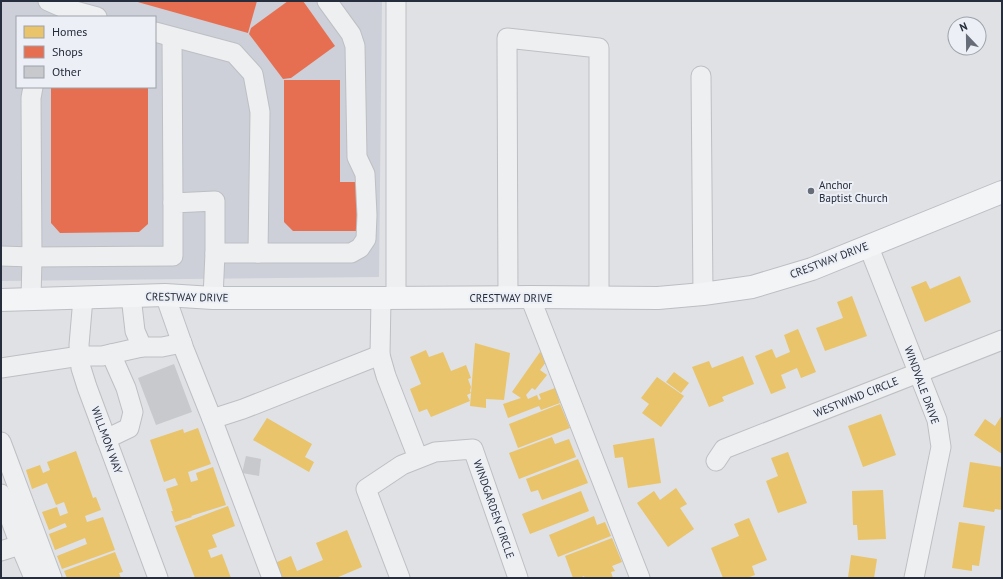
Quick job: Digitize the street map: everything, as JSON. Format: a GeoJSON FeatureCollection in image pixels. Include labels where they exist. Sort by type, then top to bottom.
{"type":"FeatureCollection","features":[{"type":"Feature","properties":{"kind":"main road","name":"CRESTWAY DRIVE"},"geometry":{"type":"LineString","coordinates":[[1,300],[165,295],[213,298],[658,298],[703,294],[752,287],[812,268],[1002,192]]}},
{"type":"Feature","properties":{"kind":"street"},"geometry":{"type":"LineString","coordinates":[[215,253],[351,253],[360,248],[366,239],[367,215],[365,174],[357,158],[356,46],[352,34],[327,1]]}},
{"type":"Feature","properties":{"kind":"street"},"geometry":{"type":"LineString","coordinates":[[396,1],[389,298],[380,355],[386,376],[418,458]]}},
{"type":"Feature","properties":{"kind":"street"},"geometry":{"type":"LineString","coordinates":[[62,7],[94,16]]}},
{"type":"Feature","properties":{"kind":"street"},"geometry":{"type":"LineString","coordinates":[[1,256],[173,256],[174,203],[164,34],[234,53],[253,74],[260,112],[258,253]]}},
{"type":"Feature","properties":{"kind":"street"},"geometry":{"type":"LineString","coordinates":[[508,298],[507,38],[598,48],[599,298]]}},
{"type":"Feature","properties":{"kind":"street"},"geometry":{"type":"LineString","coordinates":[[701,76],[703,294]]}},
{"type":"Feature","properties":{"kind":"street"},"geometry":{"type":"LineString","coordinates":[[31,299],[31,98],[33,88]]}},
{"type":"Feature","properties":{"kind":"street"},"geometry":{"type":"LineString","coordinates":[[174,203],[215,201],[213,298]]}},
{"type":"Feature","properties":{"kind":"street","name":"WINDVALE DRIVE"},"geometry":{"type":"LineString","coordinates":[[868,245],[937,420],[941,447],[914,578]]}},
{"type":"Feature","properties":{"kind":"street"},"geometry":{"type":"LineString","coordinates":[[165,295],[272,578]]}},
{"type":"Feature","properties":{"kind":"street"},"geometry":{"type":"LineString","coordinates":[[131,296],[135,331],[142,347]]}},
{"type":"Feature","properties":{"kind":"street"},"geometry":{"type":"LineString","coordinates":[[530,297],[640,578]]}},
{"type":"Feature","properties":{"kind":"street","name":"WILLMON WAY"},"geometry":{"type":"LineString","coordinates":[[83,298],[79,345],[81,368],[158,578]]}},
{"type":"Feature","properties":{"kind":"street","name":"WESTWIND CIRCLE"},"geometry":{"type":"LineString","coordinates":[[716,461],[724,449],[1002,340]]}},
{"type":"Feature","properties":{"kind":"street"},"geometry":{"type":"LineString","coordinates":[[1,368],[80,356],[102,356],[142,347],[162,347],[182,343]]}},
{"type":"Feature","properties":{"kind":"street"},"geometry":{"type":"LineString","coordinates":[[106,439],[129,428],[133,412],[126,388],[111,354]]}},
{"type":"Feature","properties":{"kind":"street"},"geometry":{"type":"LineString","coordinates":[[212,419],[243,409],[380,355]]}},
{"type":"Feature","properties":{"kind":"street"},"geometry":{"type":"LineString","coordinates":[[1,442],[52,578]]}},
{"type":"Feature","properties":{"kind":"street","name":"WINDGARDEN CIRCLE"},"geometry":{"type":"LineString","coordinates":[[400,578],[366,489],[402,464],[434,452],[473,449],[518,578]]}},
{"type":"Feature","properties":{"kind":"street"},"geometry":{"type":"LineString","coordinates":[[2,501],[34,578]]}},
{"type":"Feature","properties":{"kind":"street"},"geometry":{"type":"LineString","coordinates":[[1,551],[20,545]]}},
{"type":"Feature","properties":{"kind":"shaded area"},"geometry":{"type":"Polygon","coordinates":[[[1,1],[382,1],[379,277],[1,281],[1,1]]]}},
{"type":"Feature","properties":{"kind":"building: Homes"},"geometry":{"type":"Polygon","coordinates":[[[960,276],[971,302],[925,322],[911,287],[926,281],[930,289],[960,276]]]}},
{"type":"Feature","properties":{"kind":"building: Homes"},"geometry":{"type":"Polygon","coordinates":[[[852,296],[867,336],[825,351],[816,328],[843,318],[837,302],[852,296]]]}},
{"type":"Feature","properties":{"kind":"building: Homes"},"geometry":{"type":"Polygon","coordinates":[[[798,329],[816,372],[801,378],[797,368],[781,375],[786,388],[771,394],[755,356],[772,349],[776,358],[790,352],[784,335],[798,329]]]}},
{"type":"Feature","properties":{"kind":"building: Homes"},"geometry":{"type":"Polygon","coordinates":[[[475,343],[510,353],[504,400],[486,399],[486,408],[470,406],[475,343]]]}},
{"type":"Feature","properties":{"kind":"building: Homes"},"geometry":{"type":"Polygon","coordinates":[[[426,350],[429,357],[443,352],[451,371],[466,365],[471,378],[468,379],[471,387],[471,393],[467,395],[470,401],[431,417],[427,409],[419,412],[410,389],[421,384],[410,357],[426,350]]]}},
{"type":"Feature","properties":{"kind":"building: Homes"},"geometry":{"type":"Polygon","coordinates":[[[540,352],[549,358],[540,370],[547,375],[535,390],[532,388],[526,395],[528,399],[537,395],[539,400],[541,399],[539,394],[555,388],[560,403],[541,410],[539,406],[508,418],[503,404],[521,398],[512,392],[540,352]]]}},
{"type":"Feature","properties":{"kind":"building: Homes"},"geometry":{"type":"Polygon","coordinates":[[[743,356],[754,384],[722,397],[724,401],[709,407],[692,367],[709,361],[712,368],[743,356]]]}},
{"type":"Feature","properties":{"kind":"building: Homes"},"geometry":{"type":"Polygon","coordinates":[[[674,372],[689,383],[681,393],[666,382],[674,372]]]}},
{"type":"Feature","properties":{"kind":"building: Homes"},"geometry":{"type":"Polygon","coordinates":[[[657,377],[684,396],[661,427],[642,413],[649,404],[641,398],[657,377]]]}},
{"type":"Feature","properties":{"kind":"building: Homes"},"geometry":{"type":"Polygon","coordinates":[[[560,404],[570,428],[518,448],[509,424],[560,404]]]}},
{"type":"Feature","properties":{"kind":"building: Homes"},"geometry":{"type":"Polygon","coordinates":[[[881,414],[896,455],[863,467],[848,426],[881,414]]]}},
{"type":"Feature","properties":{"kind":"building: Homes"},"geometry":{"type":"Polygon","coordinates":[[[1002,415],[1002,454],[974,435],[985,419],[995,426],[1002,415]]]}},
{"type":"Feature","properties":{"kind":"building: Homes"},"geometry":{"type":"Polygon","coordinates":[[[267,418],[312,444],[305,457],[314,462],[309,472],[253,440],[267,418]]]}},
{"type":"Feature","properties":{"kind":"building: Homes"},"geometry":{"type":"Polygon","coordinates":[[[198,428],[211,464],[188,472],[191,482],[198,480],[196,473],[213,467],[226,505],[175,522],[166,489],[178,485],[175,478],[164,482],[150,440],[183,429],[184,433],[198,428]]]}},
{"type":"Feature","properties":{"kind":"building: Homes"},"geometry":{"type":"Polygon","coordinates":[[[552,437],[555,444],[569,439],[576,457],[519,479],[509,453],[552,437]]]}},
{"type":"Feature","properties":{"kind":"building: Homes"},"geometry":{"type":"Polygon","coordinates":[[[654,438],[661,483],[628,488],[623,457],[615,458],[613,445],[654,438]]]}},
{"type":"Feature","properties":{"kind":"building: Homes"},"geometry":{"type":"Polygon","coordinates":[[[76,451],[93,498],[96,497],[101,510],[85,516],[87,522],[103,517],[115,550],[62,569],[57,556],[87,544],[85,538],[55,550],[49,534],[67,527],[65,523],[49,530],[42,512],[57,507],[60,516],[68,513],[64,502],[56,505],[47,483],[32,489],[26,470],[40,465],[43,473],[50,470],[47,462],[76,451]]]}},
{"type":"Feature","properties":{"kind":"building: Homes"},"geometry":{"type":"Polygon","coordinates":[[[788,452],[807,503],[778,513],[766,481],[778,476],[771,458],[788,452]]]}},
{"type":"Feature","properties":{"kind":"building: Homes"},"geometry":{"type":"Polygon","coordinates":[[[578,459],[588,483],[542,500],[538,490],[531,492],[526,479],[578,459]]]}},
{"type":"Feature","properties":{"kind":"building: Homes"},"geometry":{"type":"Polygon","coordinates":[[[970,462],[1002,467],[1002,510],[995,509],[994,512],[963,507],[970,462]]]}},
{"type":"Feature","properties":{"kind":"building: Homes"},"geometry":{"type":"Polygon","coordinates":[[[676,488],[687,504],[680,508],[694,529],[668,547],[637,503],[654,491],[660,500],[676,488]]]}},
{"type":"Feature","properties":{"kind":"building: Homes"},"geometry":{"type":"Polygon","coordinates":[[[883,490],[886,539],[858,540],[857,525],[853,525],[852,491],[883,490]]]}},
{"type":"Feature","properties":{"kind":"building: Homes"},"geometry":{"type":"Polygon","coordinates":[[[581,491],[589,511],[530,534],[522,514],[581,491]]]}},
{"type":"Feature","properties":{"kind":"building: Homes"},"geometry":{"type":"Polygon","coordinates":[[[228,506],[235,526],[212,535],[217,547],[208,550],[211,558],[222,554],[231,578],[195,578],[175,526],[228,506]]]}},
{"type":"Feature","properties":{"kind":"building: Homes"},"geometry":{"type":"Polygon","coordinates":[[[594,516],[597,525],[605,522],[611,536],[558,557],[549,535],[594,516]]]}},
{"type":"Feature","properties":{"kind":"building: Homes"},"geometry":{"type":"Polygon","coordinates":[[[749,518],[767,560],[752,566],[755,575],[747,578],[723,578],[711,548],[739,536],[734,524],[749,518]]]}},
{"type":"Feature","properties":{"kind":"building: Homes"},"geometry":{"type":"Polygon","coordinates":[[[959,522],[985,526],[979,566],[972,565],[972,571],[952,568],[959,522]]]}},
{"type":"Feature","properties":{"kind":"building: Homes"},"geometry":{"type":"Polygon","coordinates":[[[347,530],[362,567],[336,578],[281,578],[275,563],[291,556],[297,571],[323,560],[316,543],[347,530]]]}},
{"type":"Feature","properties":{"kind":"building: Homes"},"geometry":{"type":"Polygon","coordinates":[[[612,538],[622,562],[612,566],[615,571],[611,572],[613,578],[585,578],[584,576],[580,578],[573,578],[565,556],[612,538]]]}},
{"type":"Feature","properties":{"kind":"building: Homes"},"geometry":{"type":"Polygon","coordinates":[[[115,552],[123,572],[119,573],[121,578],[67,578],[64,571],[115,552]]]}},
{"type":"Feature","properties":{"kind":"building: Homes"},"geometry":{"type":"Polygon","coordinates":[[[851,555],[877,559],[874,578],[848,578],[851,555]]]}},
{"type":"Feature","properties":{"kind":"building: Shops"},"geometry":{"type":"Polygon","coordinates":[[[134,1],[257,1],[248,33],[134,1]]]}},
{"type":"Feature","properties":{"kind":"building: Shops"},"geometry":{"type":"Polygon","coordinates":[[[288,1],[303,1],[335,46],[291,78],[283,79],[249,34],[251,28],[288,1]]]}},
{"type":"Feature","properties":{"kind":"building: Shops"},"geometry":{"type":"Polygon","coordinates":[[[284,80],[340,80],[340,182],[361,182],[361,231],[293,231],[284,222],[284,80]]]}},
{"type":"Feature","properties":{"kind":"building: Shops"},"geometry":{"type":"Polygon","coordinates":[[[51,88],[148,88],[148,224],[139,232],[60,233],[51,223],[51,88]]]}},
{"type":"Feature","properties":{"kind":"building: Other"},"geometry":{"type":"Polygon","coordinates":[[[174,364],[192,412],[156,425],[138,378],[174,364]]]}},
{"type":"Feature","properties":{"kind":"building: Other"},"geometry":{"type":"Polygon","coordinates":[[[246,456],[261,459],[259,476],[242,473],[246,456]]]}},
{"type":"Feature","properties":{"kind":"place","name":"Anchor Baptist Church"},"geometry":{"type":"Point","coordinates":[811,191]}}]}
